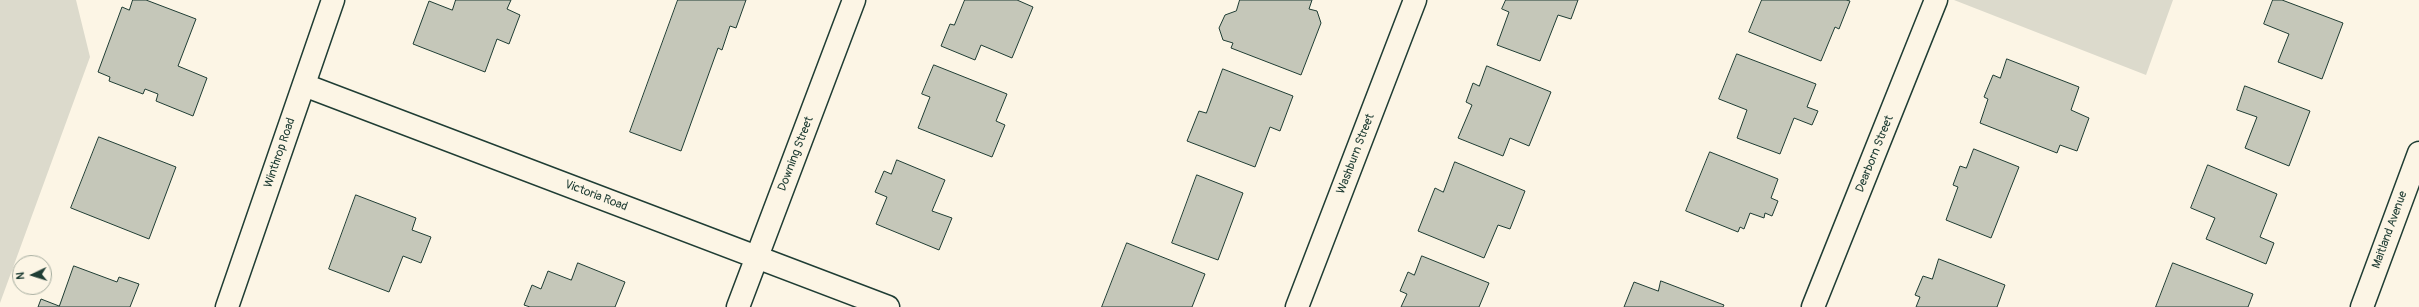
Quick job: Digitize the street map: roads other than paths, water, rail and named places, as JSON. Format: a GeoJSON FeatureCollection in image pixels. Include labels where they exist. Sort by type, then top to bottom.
{"type":"FeatureCollection","features":[{"type":"Feature","properties":{"kind":"street","name":"Winthrop Road"},"geometry":{"type":"LineString","coordinates":[[227,307],[333,0]]}},
{"type":"Feature","properties":{"kind":"street","name":"Downing Street"},"geometry":{"type":"LineString","coordinates":[[738,307],[854,0]]}},
{"type":"Feature","properties":{"kind":"street","name":"Washburn Street"},"geometry":{"type":"LineString","coordinates":[[1297,307],[1415,0]]}},
{"type":"Feature","properties":{"kind":"street","name":"Dearborn Street"},"geometry":{"type":"LineString","coordinates":[[1814,307],[1936,0]]}},
{"type":"Feature","properties":{"kind":"street","name":"Victoria Road"},"geometry":{"type":"LineString","coordinates":[[304,85],[888,307]]}},
{"type":"Feature","properties":{"kind":"street","name":"Maitland Avenue"},"geometry":{"type":"LineString","coordinates":[[2362,307],[2419,153]]}}]}
